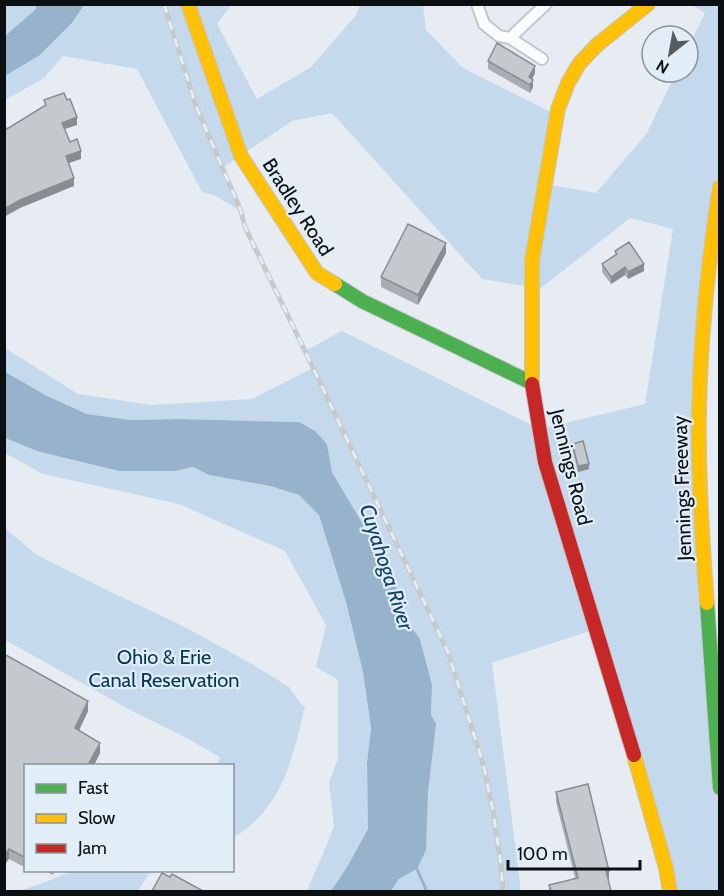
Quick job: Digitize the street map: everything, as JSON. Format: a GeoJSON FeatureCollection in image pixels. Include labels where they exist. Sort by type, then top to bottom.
{"type":"FeatureCollection","features":[{"type":"Feature","properties":{"kind":"main road","name":"Bradley Road"},"geometry":{"type":"LineString","coordinates":[[188,4],[241,156],[317,273],[362,301],[532,383]]}},
{"type":"Feature","properties":{"kind":"main road","name":"Jennings Road"},"geometry":{"type":"LineString","coordinates":[[648,4],[597,45],[579,64],[568,83],[558,109],[532,260],[532,383],[545,462],[618,699],[666,868],[670,891]]}},
{"type":"Feature","properties":{"kind":"main road","name":"Jennings Freeway"},"geometry":{"type":"LineString","coordinates":[[720,187],[708,266],[699,406],[702,535],[720,788]]}},
{"type":"Feature","properties":{"kind":"street"},"geometry":{"type":"LineString","coordinates":[[477,4],[484,24],[499,36],[510,38],[542,59]]}},
{"type":"Feature","properties":{"kind":"street"},"geometry":{"type":"LineString","coordinates":[[510,38],[546,4]]}},
{"type":"Feature","properties":{"kind":"green space"},"geometry":{"type":"Polygon","coordinates":[[[5,5],[37,5],[35,10],[5,40],[5,5]]]}},
{"type":"Feature","properties":{"kind":"green space"},"geometry":{"type":"Polygon","coordinates":[[[84,5],[231,5],[217,24],[257,99],[311,67],[356,15],[360,5],[423,5],[426,30],[463,68],[557,115],[545,184],[596,193],[647,133],[670,84],[700,84],[700,24],[705,13],[692,5],[719,5],[719,187],[702,340],[719,788],[719,891],[670,891],[596,629],[492,663],[521,891],[391,891],[399,879],[417,869],[431,765],[432,685],[420,639],[407,621],[390,570],[332,472],[327,443],[299,422],[130,420],[87,414],[47,396],[5,371],[5,348],[78,394],[152,405],[252,399],[313,368],[305,351],[342,331],[540,429],[645,404],[673,229],[630,218],[531,296],[531,287],[482,279],[332,113],[292,121],[222,168],[241,211],[216,196],[202,192],[137,69],[63,56],[44,78],[5,100],[4,76],[40,55],[72,23],[84,5]]]}},
{"type":"Feature","properties":{"kind":"green space"},"geometry":{"type":"Polygon","coordinates":[[[4,438],[37,451],[175,471],[193,467],[209,475],[270,486],[299,495],[319,515],[346,602],[363,672],[371,728],[367,763],[368,829],[331,891],[307,891],[334,827],[329,783],[338,758],[338,680],[316,667],[326,625],[285,551],[179,504],[43,474],[5,453],[4,438]]]}},
{"type":"Feature","properties":{"kind":"green space","name":"Ohio & Erie Canal Reservation"},"geometry":{"type":"Polygon","coordinates":[[[5,526],[37,555],[181,625],[289,687],[305,706],[296,744],[283,781],[263,812],[250,826],[234,837],[234,764],[217,764],[220,757],[5,640],[5,526]]]}},
{"type":"Feature","properties":{"kind":"green space"},"geometry":{"type":"Polygon","coordinates":[[[70,872],[155,872],[149,874],[138,891],[16,892],[70,872]]]}},
{"type":"Feature","properties":{"kind":"water"},"geometry":{"type":"Polygon","coordinates":[[[37,5],[84,5],[72,23],[40,55],[5,76],[5,36],[35,10],[37,5]]]}},
{"type":"Feature","properties":{"kind":"water","name":"Cuyahoga River"},"geometry":{"type":"Polygon","coordinates":[[[4,371],[47,396],[87,414],[130,420],[299,422],[315,431],[327,444],[332,472],[390,570],[407,621],[420,639],[432,685],[431,715],[436,724],[428,792],[426,850],[417,869],[399,879],[391,891],[331,891],[368,829],[367,763],[371,728],[363,672],[346,602],[319,515],[299,495],[270,486],[209,475],[193,467],[175,471],[119,471],[37,451],[5,438],[4,371]]]}},
{"type":"Feature","properties":{"kind":"building"},"geometry":{"type":"Polygon","coordinates":[[[497,43],[535,66],[529,77],[533,80],[530,85],[488,61],[497,43]]]}},
{"type":"Feature","properties":{"kind":"building"},"geometry":{"type":"Polygon","coordinates":[[[64,93],[67,100],[70,99],[77,117],[62,123],[70,142],[77,139],[81,151],[66,156],[74,178],[4,209],[4,126],[7,129],[46,105],[44,100],[64,93]]]}},
{"type":"Feature","properties":{"kind":"building"},"geometry":{"type":"Polygon","coordinates":[[[408,224],[446,243],[418,295],[381,277],[408,224]]]}},
{"type":"Feature","properties":{"kind":"building"},"geometry":{"type":"Polygon","coordinates":[[[629,242],[644,264],[628,272],[625,267],[611,277],[602,264],[617,254],[615,251],[629,242]]]}},
{"type":"Feature","properties":{"kind":"building"},"geometry":{"type":"Polygon","coordinates":[[[583,441],[589,464],[578,466],[573,444],[583,441]]]}},
{"type":"Feature","properties":{"kind":"building"},"geometry":{"type":"Polygon","coordinates":[[[4,654],[88,701],[75,728],[100,743],[89,764],[24,764],[24,857],[9,849],[4,856],[4,654]]]}},
{"type":"Feature","properties":{"kind":"building"},"geometry":{"type":"Polygon","coordinates":[[[588,784],[609,871],[606,871],[611,891],[551,891],[549,885],[578,878],[556,792],[588,784]]]}},
{"type":"Feature","properties":{"kind":"building"},"geometry":{"type":"Polygon","coordinates":[[[162,873],[170,877],[172,874],[203,891],[152,891],[162,873]]]}},
{"type":"Feature","properties":{"kind":"waterway"},"geometry":{"type":"LineString","coordinates":[[414,867],[427,892]]}},
{"type":"Feature","properties":{"kind":"railway"},"geometry":{"type":"LineString","coordinates":[[164,4],[196,106],[241,211],[245,227],[448,652],[484,767],[493,811],[503,892]]}},
{"type":"Feature","properties":{"kind":"traffic: fast"},"geometry":{"type":"LineString","coordinates":[[335,284],[362,301],[532,383]]}},
{"type":"Feature","properties":{"kind":"traffic: fast"},"geometry":{"type":"LineString","coordinates":[[707,603],[720,788]]}},
{"type":"Feature","properties":{"kind":"traffic: slow"},"geometry":{"type":"LineString","coordinates":[[188,4],[241,156],[317,273],[335,284]]}},
{"type":"Feature","properties":{"kind":"traffic: slow"},"geometry":{"type":"LineString","coordinates":[[532,384],[532,260],[558,109],[568,83],[579,64],[597,45],[648,4]]}},
{"type":"Feature","properties":{"kind":"traffic: slow"},"geometry":{"type":"LineString","coordinates":[[707,603],[700,486],[700,386],[705,301],[720,187]]}},
{"type":"Feature","properties":{"kind":"traffic: slow"},"geometry":{"type":"LineString","coordinates":[[634,755],[666,868],[670,892]]}},
{"type":"Feature","properties":{"kind":"traffic: jam"},"geometry":{"type":"LineString","coordinates":[[532,384],[545,462],[634,755]]}}]}
